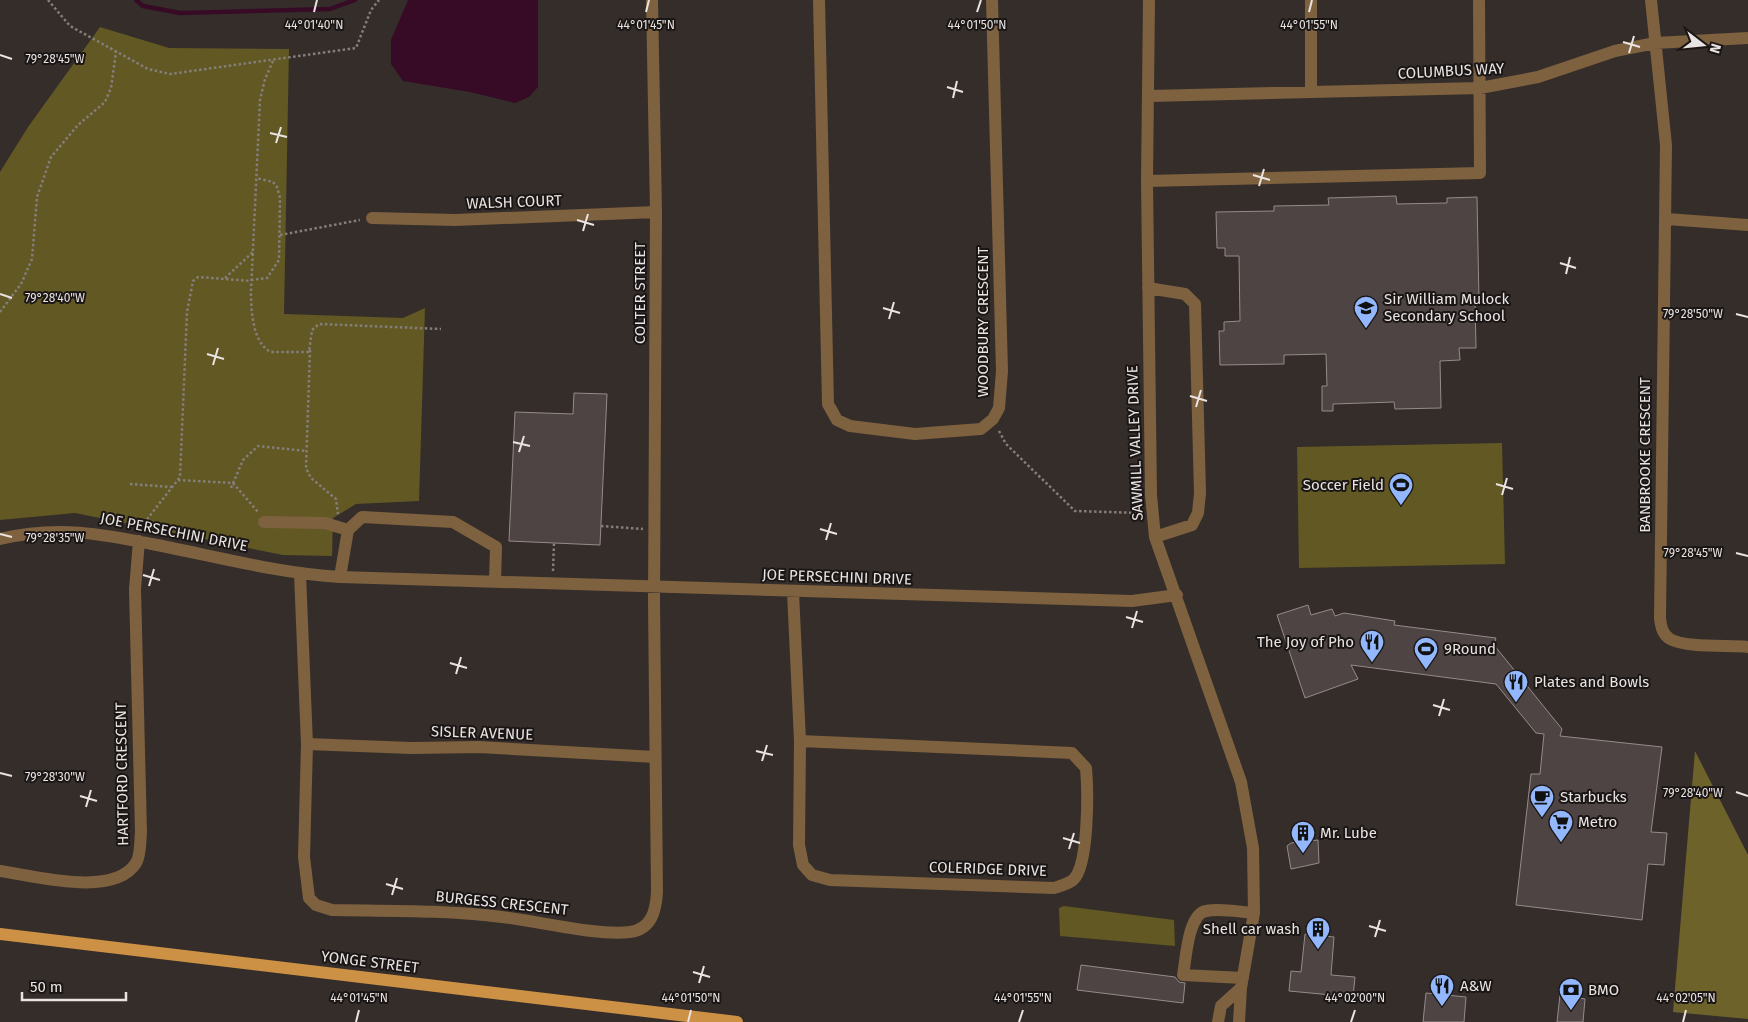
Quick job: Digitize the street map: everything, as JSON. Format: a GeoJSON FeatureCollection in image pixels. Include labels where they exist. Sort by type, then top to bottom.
{"type":"FeatureCollection","features":[{"type":"Feature","properties":{"kind":"main road","name":"YONGE STREET"},"geometry":{"type":"LineString","coordinates":[[0,934],[737,1022]]}},
{"type":"Feature","properties":{"kind":"street","name":"COLTER STREET"},"geometry":{"type":"LineString","coordinates":[[652,0],[656,212],[654,586]]}},
{"type":"Feature","properties":{"kind":"street","name":"WOODBURY CRESCENT"},"geometry":{"type":"LineString","coordinates":[[819,0],[828,404],[837,420],[850,426],[915,434],[981,429],[993,418],[998,408],[1002,371],[992,0]]}},
{"type":"Feature","properties":{"kind":"street","name":"SAWMILL VALLEY DRIVE"},"geometry":{"type":"LineString","coordinates":[[1149,0],[1150,96],[1147,181],[1152,513],[1155,537],[1177,595],[1241,782],[1253,848],[1254,912],[1242,983],[1239,1022]]}},
{"type":"Feature","properties":{"kind":"street"},"geometry":{"type":"LineString","coordinates":[[1311,0],[1311,92]]}},
{"type":"Feature","properties":{"kind":"street"},"geometry":{"type":"LineString","coordinates":[[1147,181],[1480,173],[1479,0]]}},
{"type":"Feature","properties":{"kind":"street","name":"BANBROOKE CRESCENT"},"geometry":{"type":"LineString","coordinates":[[1651,0],[1666,145],[1667,219],[1662,369],[1661,629],[1668,638],[1679,643],[1748,646]]}},
{"type":"Feature","properties":{"kind":"street","name":"COLUMBUS WAY"},"geometry":{"type":"LineString","coordinates":[[1150,96],[1480,88],[1538,77],[1614,50],[1655,43],[1748,38]]}},
{"type":"Feature","properties":{"kind":"street","name":"WALSH COURT"},"geometry":{"type":"LineString","coordinates":[[373,218],[456,220],[656,212]]}},
{"type":"Feature","properties":{"kind":"street"},"geometry":{"type":"LineString","coordinates":[[1667,219],[1748,225]]}},
{"type":"Feature","properties":{"kind":"street"},"geometry":{"type":"LineString","coordinates":[[1148,288],[1184,294],[1195,304],[1199,433],[1200,493],[1198,513],[1192,525],[1155,537]]}},
{"type":"Feature","properties":{"kind":"street"},"geometry":{"type":"LineString","coordinates":[[340,577],[348,530],[362,517],[453,522],[496,547],[495,582]]}},
{"type":"Feature","properties":{"kind":"street"},"geometry":{"type":"LineString","coordinates":[[261,518],[325,523],[348,530]]}},
{"type":"Feature","properties":{"kind":"street","name":"JOE PERSECHINI DRIVE"},"geometry":{"type":"LineString","coordinates":[[0,539],[16,535],[91,532],[300,574],[340,577],[1132,601],[1177,595]]}},
{"type":"Feature","properties":{"kind":"street","name":"HARTFORD CRESCENT"},"geometry":{"type":"LineString","coordinates":[[0,871],[79,882],[105,882],[130,871],[138,861],[141,832],[134,589],[139,542]]}},
{"type":"Feature","properties":{"kind":"street","name":"BURGESS CRESCENT"},"geometry":{"type":"LineString","coordinates":[[300,574],[308,744],[304,857],[309,898],[316,905],[332,910],[460,912],[596,930],[631,932],[645,925],[656,913],[654,586]]}},
{"type":"Feature","properties":{"kind":"street","name":"COLERIDGE DRIVE"},"geometry":{"type":"LineString","coordinates":[[793,592],[800,741],[799,845],[803,865],[812,875],[830,880],[1054,888],[1074,879],[1085,848],[1086,768],[1072,753],[800,741]]}},
{"type":"Feature","properties":{"kind":"street","name":"SISLER AVENUE"},"geometry":{"type":"LineString","coordinates":[[308,744],[412,748],[479,747],[655,758]]}},
{"type":"Feature","properties":{"kind":"street"},"geometry":{"type":"LineString","coordinates":[[1242,983],[1183,974],[1190,930],[1196,916],[1205,911],[1254,912]]}},
{"type":"Feature","properties":{"kind":"street"},"geometry":{"type":"LineString","coordinates":[[1218,1022],[1221,1006],[1242,983]]}},
{"type":"Feature","properties":{"kind":"path"},"geometry":{"type":"LineString","coordinates":[[48,0],[70,26],[148,69],[170,74],[356,48],[372,10],[379,0]]}},
{"type":"Feature","properties":{"kind":"path"},"geometry":{"type":"LineString","coordinates":[[0,312],[21,284],[32,259],[37,197],[51,157],[68,136],[105,102],[111,88],[116,52]]}},
{"type":"Feature","properties":{"kind":"path"},"geometry":{"type":"LineString","coordinates":[[274,60],[265,79],[260,100],[251,281],[254,322],[266,350],[274,353],[309,352],[310,347]]}},
{"type":"Feature","properties":{"kind":"path"},"geometry":{"type":"LineString","coordinates":[[139,542],[148,518],[180,477],[190,290],[196,278],[225,278],[251,281],[267,278],[274,271],[279,260],[280,198],[278,188],[270,181],[256,178]]}},
{"type":"Feature","properties":{"kind":"path"},"geometry":{"type":"LineString","coordinates":[[280,235],[373,218]]}},
{"type":"Feature","properties":{"kind":"path"},"geometry":{"type":"LineString","coordinates":[[225,278],[253,252]]}},
{"type":"Feature","properties":{"kind":"path"},"geometry":{"type":"LineString","coordinates":[[348,530],[337,512],[336,499],[311,478],[306,468],[312,330],[319,324],[441,329]]}},
{"type":"Feature","properties":{"kind":"path"},"geometry":{"type":"LineString","coordinates":[[993,418],[1006,444],[1076,511],[1152,513]]}},
{"type":"Feature","properties":{"kind":"path"},"geometry":{"type":"LineString","coordinates":[[231,488],[243,460],[258,446],[306,451]]}},
{"type":"Feature","properties":{"kind":"path"},"geometry":{"type":"LineString","coordinates":[[178,480],[233,483],[261,518]]}},
{"type":"Feature","properties":{"kind":"path"},"geometry":{"type":"LineString","coordinates":[[130,484],[172,487]]}},
{"type":"Feature","properties":{"kind":"path"},"geometry":{"type":"LineString","coordinates":[[601,526],[654,530]]}},
{"type":"Feature","properties":{"kind":"path"},"geometry":{"type":"LineString","coordinates":[[552,583],[554,543]]}},
{"type":"Feature","properties":{"kind":"shaded area"},"geometry":{"type":"Polygon","coordinates":[[[408,0],[538,0],[538,87],[529,97],[515,103],[470,92],[403,81],[391,64],[391,40],[408,0]]]}},
{"type":"Feature","properties":{"kind":"shaded area"},"geometry":{"type":"Polygon","coordinates":[[[100,27],[169,48],[289,49],[284,314],[403,318],[425,308],[419,501],[356,504],[333,518],[332,556],[283,555],[75,513],[0,520],[0,172],[28,127],[100,27]]]}},
{"type":"Feature","properties":{"kind":"shaded area","name":"Soccer Field"},"geometry":{"type":"Polygon","coordinates":[[[1502,443],[1505,564],[1299,568],[1297,447],[1502,443]]]}},
{"type":"Feature","properties":{"kind":"shaded area"},"geometry":{"type":"Polygon","coordinates":[[[1695,751],[1748,855],[1748,1019],[1673,1012],[1695,751]]]}},
{"type":"Feature","properties":{"kind":"shaded area"},"geometry":{"type":"Polygon","coordinates":[[[1064,906],[1174,920],[1175,946],[1060,936],[1059,908],[1064,906]]]}},
{"type":"Feature","properties":{"kind":"building"},"geometry":{"type":"Polygon","coordinates":[[[1396,196],[1397,204],[1447,203],[1447,198],[1477,197],[1479,301],[1475,302],[1476,348],[1459,348],[1460,360],[1440,361],[1441,408],[1395,409],[1394,402],[1333,404],[1333,411],[1322,411],[1322,386],[1327,386],[1326,354],[1284,355],[1284,364],[1220,365],[1219,331],[1224,331],[1224,322],[1240,321],[1239,256],[1225,256],[1225,248],[1217,248],[1216,212],[1274,211],[1274,206],[1329,205],[1328,198],[1396,196]]]}},
{"type":"Feature","properties":{"kind":"building"},"geometry":{"type":"Polygon","coordinates":[[[574,393],[607,394],[600,545],[509,541],[515,412],[573,414],[574,393]]]}},
{"type":"Feature","properties":{"kind":"building"},"geometry":{"type":"Polygon","coordinates":[[[1308,605],[1311,615],[1332,609],[1335,616],[1344,613],[1395,621],[1394,625],[1496,638],[1494,645],[1562,729],[1560,736],[1662,747],[1651,832],[1667,833],[1664,865],[1648,864],[1642,920],[1516,905],[1531,774],[1540,774],[1544,734],[1536,733],[1496,684],[1351,665],[1358,679],[1305,698],[1277,615],[1308,605]]]}},
{"type":"Feature","properties":{"kind":"building","name":"Mr. Lube"},"geometry":{"type":"Polygon","coordinates":[[[1318,840],[1319,863],[1291,869],[1287,846],[1291,843],[1318,840]]]}},
{"type":"Feature","properties":{"kind":"building"},"geometry":{"type":"Polygon","coordinates":[[[1305,934],[1334,937],[1331,975],[1355,977],[1353,997],[1289,991],[1291,971],[1301,972],[1305,934]]]}},
{"type":"Feature","properties":{"kind":"building"},"geometry":{"type":"Polygon","coordinates":[[[1081,965],[1175,977],[1179,982],[1185,983],[1183,1003],[1077,990],[1081,965]]]}},
{"type":"Feature","properties":{"kind":"building"},"geometry":{"type":"Polygon","coordinates":[[[1426,993],[1466,997],[1464,1022],[1423,1022],[1426,993]]]}},
{"type":"Feature","properties":{"kind":"building","name":"BMO"},"geometry":{"type":"Polygon","coordinates":[[[1560,995],[1585,999],[1583,1022],[1557,1022],[1560,995]]]}},
{"type":"Feature","properties":{"kind":"waterway"},"geometry":{"type":"LineString","coordinates":[[136,0],[143,6],[180,13],[330,9],[355,0]]}},
{"type":"Feature","properties":{"kind":"place","name":"Sir William Mulock Secondary School"},"geometry":{"type":"Point","coordinates":[1366,329]}},
{"type":"Feature","properties":{"kind":"place","name":"Soccer Field"},"geometry":{"type":"Point","coordinates":[1401,506]}},
{"type":"Feature","properties":{"kind":"place","name":"The Joy of Pho"},"geometry":{"type":"Point","coordinates":[1372,663]}},
{"type":"Feature","properties":{"kind":"place","name":"9Round"},"geometry":{"type":"Point","coordinates":[1426,670]}},
{"type":"Feature","properties":{"kind":"place","name":"Plates and Bowls"},"geometry":{"type":"Point","coordinates":[1516,703]}},
{"type":"Feature","properties":{"kind":"place","name":"Starbucks"},"geometry":{"type":"Point","coordinates":[1542,818]}},
{"type":"Feature","properties":{"kind":"place","name":"Metro"},"geometry":{"type":"Point","coordinates":[1561,843]}},
{"type":"Feature","properties":{"kind":"place","name":"Mr. Lube"},"geometry":{"type":"Point","coordinates":[1303,854]}},
{"type":"Feature","properties":{"kind":"place","name":"Shell car wash"},"geometry":{"type":"Point","coordinates":[1318,950]}},
{"type":"Feature","properties":{"kind":"place","name":"A&W"},"geometry":{"type":"Point","coordinates":[1442,1007]}},
{"type":"Feature","properties":{"kind":"place","name":"BMO"},"geometry":{"type":"Point","coordinates":[1571,1011]}}]}
